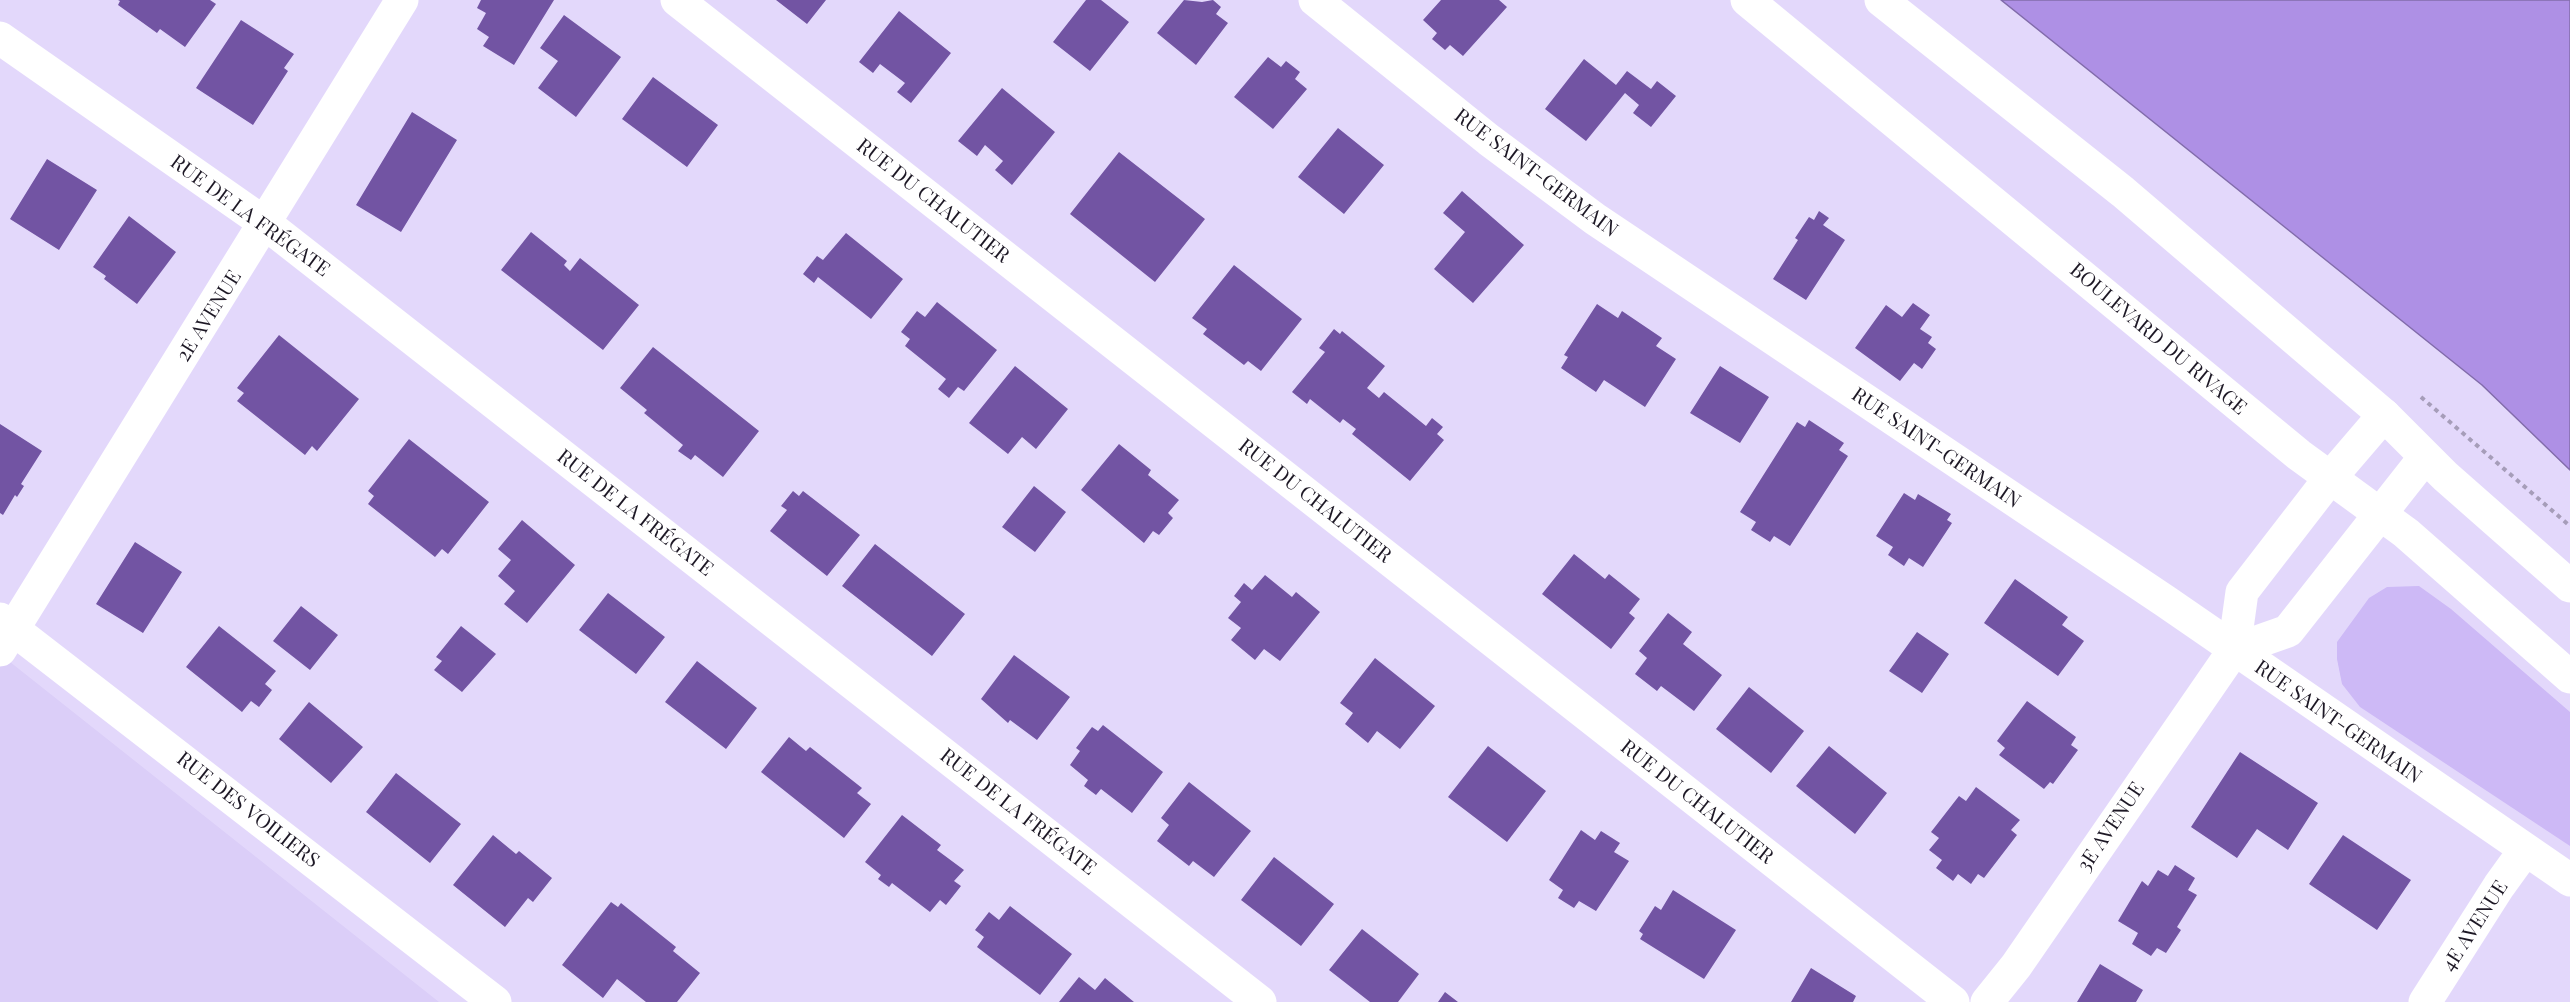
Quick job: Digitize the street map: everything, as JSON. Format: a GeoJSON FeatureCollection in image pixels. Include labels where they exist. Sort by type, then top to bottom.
{"type":"FeatureCollection","features":[{"type":"Feature","properties":{"kind":"street","name":"2E AVENUE"},"geometry":{"type":"LineString","coordinates":[[5,633],[266,224],[402,0]]}},
{"type":"Feature","properties":{"kind":"street","name":"RUE DU CHALUTIER"},"geometry":{"type":"LineString","coordinates":[[677,0],[1953,1002]]}},
{"type":"Feature","properties":{"kind":"street","name":"RUE SAINT-GERMAIN"},"geometry":{"type":"LineString","coordinates":[[1315,0],[1489,140],[1595,219],[2234,650],[2570,880]]}},
{"type":"Feature","properties":{"kind":"street","name":"BOULEVARD DU RIVAGE"},"geometry":{"type":"LineString","coordinates":[[1747,0],[2299,455],[2406,533],[2570,677]]}},
{"type":"Feature","properties":{"kind":"street"},"geometry":{"type":"LineString","coordinates":[[1881,0],[2123,192],[2384,415],[2425,457],[2570,586]]}},
{"type":"Feature","properties":{"kind":"street","name":"RUE DE LA FRÉGATE"},"geometry":{"type":"LineString","coordinates":[[0,38],[266,224],[1260,1002]]}},
{"type":"Feature","properties":{"kind":"street"},"geometry":{"type":"LineString","coordinates":[[2384,415],[2330,478],[2242,592],[2234,650],[2288,631],[2425,457]]}},
{"type":"Feature","properties":{"kind":"street","name":"RUE DES VOILIERS"},"geometry":{"type":"LineString","coordinates":[[5,633],[495,1002]]}},
{"type":"Feature","properties":{"kind":"street","name":"3E AVENUE"},"geometry":{"type":"LineString","coordinates":[[1987,1002],[2016,966],[2234,650]]}},
{"type":"Feature","properties":{"kind":"street","name":"4E AVENUE"},"geometry":{"type":"LineString","coordinates":[[2426,1002],[2499,886],[2525,850]]}},
{"type":"Feature","properties":{"kind":"shaded area"},"geometry":{"type":"Polygon","coordinates":[[[2001,0],[2570,0],[2570,470],[2482,385],[2001,0]]]}},
{"type":"Feature","properties":{"kind":"shaded area"},"geometry":{"type":"Polygon","coordinates":[[[2419,586],[2451,609],[2570,712],[2570,846],[2360,707],[2342,684],[2337,659],[2337,642],[2369,598],[2387,587],[2419,586]]]}},
{"type":"Feature","properties":{"kind":"shaded area"},"geometry":{"type":"Polygon","coordinates":[[[0,654],[439,1002],[0,1002],[0,654]]]}},
{"type":"Feature","properties":{"kind":"building"},"geometry":{"type":"Polygon","coordinates":[[[118,0],[210,0],[216,4],[185,47],[160,29],[157,33],[118,5],[120,1],[118,0]]]}},
{"type":"Feature","properties":{"kind":"building"},"geometry":{"type":"Polygon","coordinates":[[[481,0],[554,0],[514,65],[483,46],[489,37],[477,29],[486,13],[477,8],[481,0]]]}},
{"type":"Feature","properties":{"kind":"building"},"geometry":{"type":"Polygon","coordinates":[[[776,0],[826,0],[807,24],[776,0]]]}},
{"type":"Feature","properties":{"kind":"building"},"geometry":{"type":"Polygon","coordinates":[[[1086,0],[1101,0],[1129,22],[1090,71],[1053,42],[1086,0]]]}},
{"type":"Feature","properties":{"kind":"building"},"geometry":{"type":"Polygon","coordinates":[[[1184,0],[1202,2],[1213,0],[1221,7],[1216,14],[1228,23],[1196,65],[1157,33],[1184,0]]]}},
{"type":"Feature","properties":{"kind":"building"},"geometry":{"type":"Polygon","coordinates":[[[1441,0],[1499,0],[1507,7],[1463,56],[1450,45],[1445,50],[1432,39],[1437,33],[1423,20],[1441,0]]]}},
{"type":"Feature","properties":{"kind":"building"},"geometry":{"type":"Polygon","coordinates":[[[899,11],[951,53],[911,103],[897,92],[905,83],[880,64],[873,73],[859,62],[899,11]]]}},
{"type":"Feature","properties":{"kind":"building"},"geometry":{"type":"Polygon","coordinates":[[[564,15],[621,57],[576,117],[538,88],[558,61],[540,48],[564,15]]]}},
{"type":"Feature","properties":{"kind":"building"},"geometry":{"type":"Polygon","coordinates":[[[241,20],[294,54],[284,68],[288,71],[253,125],[196,88],[241,20]]]}},
{"type":"Feature","properties":{"kind":"building"},"geometry":{"type":"Polygon","coordinates":[[[1268,57],[1281,67],[1286,61],[1300,72],[1295,79],[1307,89],[1273,129],[1234,97],[1268,57]]]}},
{"type":"Feature","properties":{"kind":"building"},"geometry":{"type":"Polygon","coordinates":[[[1584,59],[1616,85],[1627,71],[1651,89],[1657,81],[1676,96],[1651,127],[1633,113],[1639,105],[1625,93],[1586,141],[1545,109],[1584,59]]]}},
{"type":"Feature","properties":{"kind":"building"},"geometry":{"type":"Polygon","coordinates":[[[653,77],[718,125],[687,167],[622,119],[653,77]]]}},
{"type":"Feature","properties":{"kind":"building"},"geometry":{"type":"Polygon","coordinates":[[[1002,88],[1055,132],[1012,185],[995,170],[1003,161],[985,145],[977,156],[958,141],[1002,88]]]}},
{"type":"Feature","properties":{"kind":"building"},"geometry":{"type":"Polygon","coordinates":[[[412,112],[457,140],[401,232],[356,205],[412,112]]]}},
{"type":"Feature","properties":{"kind":"building"},"geometry":{"type":"Polygon","coordinates":[[[1338,128],[1384,165],[1344,214],[1298,177],[1338,128]]]}},
{"type":"Feature","properties":{"kind":"building"},"geometry":{"type":"Polygon","coordinates":[[[1119,152],[1205,219],[1155,282],[1070,214],[1119,152]]]}},
{"type":"Feature","properties":{"kind":"building"},"geometry":{"type":"Polygon","coordinates":[[[47,159],[97,190],[59,250],[10,219],[47,159]]]}},
{"type":"Feature","properties":{"kind":"building"},"geometry":{"type":"Polygon","coordinates":[[[1462,191],[1524,245],[1473,303],[1434,269],[1465,232],[1443,213],[1462,191]]]}},
{"type":"Feature","properties":{"kind":"building"},"geometry":{"type":"Polygon","coordinates":[[[1819,211],[1829,218],[1823,225],[1845,240],[1806,300],[1773,279],[1798,240],[1795,238],[1809,217],[1814,220],[1819,211]]]}},
{"type":"Feature","properties":{"kind":"building"},"geometry":{"type":"Polygon","coordinates":[[[129,216],[176,252],[137,304],[104,279],[106,276],[93,267],[129,216]]]}},
{"type":"Feature","properties":{"kind":"building"},"geometry":{"type":"Polygon","coordinates":[[[531,232],[567,261],[564,265],[570,271],[580,258],[639,305],[603,350],[501,270],[531,232]]]}},
{"type":"Feature","properties":{"kind":"building"},"geometry":{"type":"Polygon","coordinates":[[[846,233],[903,279],[871,319],[818,277],[814,283],[803,274],[817,256],[823,260],[846,233]]]}},
{"type":"Feature","properties":{"kind":"building"},"geometry":{"type":"Polygon","coordinates":[[[1234,265],[1302,319],[1261,371],[1248,361],[1244,365],[1203,334],[1207,329],[1192,318],[1234,265]]]}},
{"type":"Feature","properties":{"kind":"building"},"geometry":{"type":"Polygon","coordinates":[[[937,302],[997,350],[964,391],[958,387],[949,398],[938,389],[946,379],[905,346],[910,339],[901,332],[917,311],[925,317],[937,302]]]}},
{"type":"Feature","properties":{"kind":"building"},"geometry":{"type":"Polygon","coordinates":[[[1913,303],[1930,315],[1920,329],[1932,337],[1928,343],[1936,349],[1922,369],[1914,363],[1900,381],[1855,348],[1886,305],[1902,317],[1913,303]]]}},
{"type":"Feature","properties":{"kind":"building"},"geometry":{"type":"Polygon","coordinates":[[[1597,304],[1618,318],[1622,311],[1662,338],[1656,346],[1676,359],[1645,407],[1604,380],[1596,392],[1561,368],[1568,357],[1564,355],[1597,304]]]}},
{"type":"Feature","properties":{"kind":"building"},"geometry":{"type":"Polygon","coordinates":[[[1334,329],[1340,334],[1342,331],[1385,366],[1367,388],[1379,398],[1384,392],[1426,426],[1432,418],[1443,427],[1437,434],[1444,440],[1410,481],[1352,434],[1356,429],[1343,419],[1340,423],[1310,399],[1307,404],[1292,392],[1325,352],[1319,348],[1334,329]]]}},
{"type":"Feature","properties":{"kind":"building"},"geometry":{"type":"Polygon","coordinates":[[[279,335],[359,399],[317,451],[312,446],[305,455],[237,401],[244,393],[237,388],[279,335]]]}},
{"type":"Feature","properties":{"kind":"building"},"geometry":{"type":"Polygon","coordinates":[[[653,347],[759,431],[723,477],[695,455],[691,460],[678,451],[683,445],[644,413],[647,410],[620,388],[653,347]]]}},
{"type":"Feature","properties":{"kind":"building"},"geometry":{"type":"Polygon","coordinates":[[[1015,366],[1068,409],[1036,449],[1022,437],[1008,454],[969,423],[1015,366]]]}},
{"type":"Feature","properties":{"kind":"building"},"geometry":{"type":"Polygon","coordinates":[[[1720,366],[1769,397],[1740,443],[1690,413],[1720,366]]]}},
{"type":"Feature","properties":{"kind":"building"},"geometry":{"type":"Polygon","coordinates":[[[1809,420],[1844,443],[1839,450],[1848,456],[1790,546],[1774,536],[1770,542],[1751,530],[1756,522],[1740,512],[1797,422],[1805,427],[1809,420]]]}},
{"type":"Feature","properties":{"kind":"building"},"geometry":{"type":"Polygon","coordinates":[[[0,424],[42,451],[21,484],[24,486],[17,497],[15,495],[3,515],[0,513],[0,424]]]}},
{"type":"Feature","properties":{"kind":"building"},"geometry":{"type":"Polygon","coordinates":[[[409,439],[489,502],[448,554],[442,549],[435,557],[368,504],[374,496],[368,491],[409,439]]]}},
{"type":"Feature","properties":{"kind":"building"},"geometry":{"type":"Polygon","coordinates":[[[1119,444],[1151,470],[1148,475],[1179,500],[1168,513],[1173,518],[1159,535],[1153,531],[1144,543],[1081,490],[1119,444]]]}},
{"type":"Feature","properties":{"kind":"building"},"geometry":{"type":"Polygon","coordinates":[[[1034,486],[1066,512],[1035,552],[1002,527],[1034,486]]]}},
{"type":"Feature","properties":{"kind":"building"},"geometry":{"type":"Polygon","coordinates":[[[793,491],[799,496],[803,491],[860,535],[827,576],[770,531],[787,510],[781,506],[793,491]]]}},
{"type":"Feature","properties":{"kind":"building"},"geometry":{"type":"Polygon","coordinates":[[[1904,493],[1915,500],[1918,494],[1951,514],[1947,520],[1952,523],[1923,567],[1909,558],[1904,566],[1888,555],[1893,547],[1876,536],[1904,493]]]}},
{"type":"Feature","properties":{"kind":"building"},"geometry":{"type":"Polygon","coordinates":[[[522,520],[575,565],[527,623],[504,604],[515,591],[498,576],[511,560],[498,549],[522,520]]]}},
{"type":"Feature","properties":{"kind":"building"},"geometry":{"type":"Polygon","coordinates":[[[135,542],[182,572],[143,633],[96,604],[135,542]]]}},
{"type":"Feature","properties":{"kind":"building"},"geometry":{"type":"Polygon","coordinates":[[[875,544],[965,614],[932,656],[842,586],[875,544]]]}},
{"type":"Feature","properties":{"kind":"building"},"geometry":{"type":"Polygon","coordinates":[[[1574,554],[1605,579],[1609,574],[1640,599],[1629,613],[1635,618],[1611,649],[1542,594],[1574,554]]]}},
{"type":"Feature","properties":{"kind":"building"},"geometry":{"type":"Polygon","coordinates":[[[1265,575],[1292,597],[1296,592],[1320,612],[1280,661],[1264,649],[1255,660],[1231,640],[1241,628],[1228,618],[1241,602],[1234,596],[1244,583],[1252,590],[1265,575]]]}},
{"type":"Feature","properties":{"kind":"building"},"geometry":{"type":"Polygon","coordinates":[[[2015,579],[2068,617],[2062,625],[2084,641],[2058,676],[1984,623],[2015,579]]]}},
{"type":"Feature","properties":{"kind":"building"},"geometry":{"type":"Polygon","coordinates":[[[608,593],[665,637],[636,674],[579,630],[608,593]]]}},
{"type":"Feature","properties":{"kind":"building"},"geometry":{"type":"Polygon","coordinates":[[[301,606],[338,635],[310,670],[273,641],[301,606]]]}},
{"type":"Feature","properties":{"kind":"building"},"geometry":{"type":"Polygon","coordinates":[[[1668,613],[1692,632],[1683,644],[1722,675],[1694,711],[1661,686],[1657,691],[1635,674],[1647,658],[1639,651],[1668,613]]]}},
{"type":"Feature","properties":{"kind":"building"},"geometry":{"type":"Polygon","coordinates":[[[219,626],[276,671],[265,684],[272,690],[259,707],[251,701],[242,712],[186,667],[219,626]]]}},
{"type":"Feature","properties":{"kind":"building"},"geometry":{"type":"Polygon","coordinates":[[[461,626],[496,654],[462,692],[434,670],[442,661],[436,657],[461,626]]]}},
{"type":"Feature","properties":{"kind":"building"},"geometry":{"type":"Polygon","coordinates":[[[1917,632],[1949,654],[1922,693],[1889,671],[1917,632]]]}},
{"type":"Feature","properties":{"kind":"building"},"geometry":{"type":"Polygon","coordinates":[[[1014,655],[1070,697],[1037,740],[1010,720],[1008,723],[981,699],[1014,655]]]}},
{"type":"Feature","properties":{"kind":"building"},"geometry":{"type":"Polygon","coordinates":[[[1375,658],[1435,706],[1400,749],[1377,731],[1368,743],[1345,724],[1353,713],[1340,703],[1375,658]]]}},
{"type":"Feature","properties":{"kind":"building"},"geometry":{"type":"Polygon","coordinates":[[[697,661],[757,708],[726,749],[665,702],[697,661]]]}},
{"type":"Feature","properties":{"kind":"building"},"geometry":{"type":"Polygon","coordinates":[[[1749,687],[1804,731],[1771,773],[1716,729],[1749,687]]]}},
{"type":"Feature","properties":{"kind":"building"},"geometry":{"type":"Polygon","coordinates":[[[2027,701],[2076,737],[2071,745],[2078,750],[2053,784],[2050,782],[2044,789],[1999,755],[2005,748],[1997,741],[2027,701]]]}},
{"type":"Feature","properties":{"kind":"building"},"geometry":{"type":"Polygon","coordinates":[[[309,702],[363,747],[331,783],[279,739],[309,702]]]}},
{"type":"Feature","properties":{"kind":"building"},"geometry":{"type":"Polygon","coordinates":[[[1103,725],[1163,772],[1132,813],[1101,789],[1096,795],[1084,786],[1088,780],[1070,765],[1080,751],[1076,748],[1092,727],[1098,731],[1103,725]]]}},
{"type":"Feature","properties":{"kind":"building"},"geometry":{"type":"Polygon","coordinates":[[[789,737],[806,751],[810,747],[862,788],[857,793],[871,804],[844,838],[761,772],[789,737]]]}},
{"type":"Feature","properties":{"kind":"building"},"geometry":{"type":"Polygon","coordinates":[[[1488,746],[1546,791],[1507,842],[1448,797],[1488,746]]]}},
{"type":"Feature","properties":{"kind":"building"},"geometry":{"type":"Polygon","coordinates":[[[1829,746],[1887,793],[1855,834],[1796,786],[1829,746]]]}},
{"type":"Feature","properties":{"kind":"building"},"geometry":{"type":"Polygon","coordinates":[[[2240,752],[2318,803],[2288,850],[2257,829],[2237,858],[2191,827],[2240,752]]]}},
{"type":"Feature","properties":{"kind":"building"},"geometry":{"type":"Polygon","coordinates":[[[396,773],[461,824],[430,863],[366,812],[396,773]]]}},
{"type":"Feature","properties":{"kind":"building"},"geometry":{"type":"Polygon","coordinates":[[[1189,782],[1251,831],[1214,877],[1193,861],[1189,866],[1157,841],[1169,825],[1161,818],[1189,782]]]}},
{"type":"Feature","properties":{"kind":"building"},"geometry":{"type":"Polygon","coordinates":[[[1976,787],[2020,820],[2011,830],[2017,835],[1984,878],[1978,874],[1971,884],[1958,874],[1953,881],[1936,868],[1942,860],[1929,850],[1939,838],[1931,832],[1959,796],[1966,801],[1976,787]]]}},
{"type":"Feature","properties":{"kind":"building"},"geometry":{"type":"Polygon","coordinates":[[[902,815],[941,845],[937,850],[964,870],[954,881],[961,886],[946,905],[940,900],[930,912],[892,883],[889,887],[878,879],[881,875],[865,862],[902,815]]]}},
{"type":"Feature","properties":{"kind":"building"},"geometry":{"type":"Polygon","coordinates":[[[1581,830],[1595,840],[1601,831],[1620,843],[1614,852],[1629,861],[1596,911],[1579,901],[1574,908],[1558,898],[1563,890],[1549,880],[1581,830]]]}},
{"type":"Feature","properties":{"kind":"building"},"geometry":{"type":"Polygon","coordinates":[[[493,835],[516,854],[519,851],[552,878],[533,902],[528,898],[505,927],[453,885],[493,835]]]}},
{"type":"Feature","properties":{"kind":"building"},"geometry":{"type":"Polygon","coordinates":[[[2343,835],[2411,880],[2377,930],[2309,884],[2343,835]]]}},
{"type":"Feature","properties":{"kind":"building"},"geometry":{"type":"Polygon","coordinates":[[[1274,857],[1334,904],[1301,946],[1241,900],[1274,857]]]}},
{"type":"Feature","properties":{"kind":"building"},"geometry":{"type":"Polygon","coordinates":[[[2175,865],[2195,878],[2188,890],[2197,895],[2177,927],[2181,930],[2166,953],[2157,948],[2151,956],[2132,944],[2138,933],[2118,921],[2142,881],[2148,886],[2158,870],[2168,876],[2175,865]]]}},
{"type":"Feature","properties":{"kind":"building"},"geometry":{"type":"Polygon","coordinates":[[[1673,890],[1736,930],[1704,979],[1640,939],[1643,934],[1639,931],[1655,906],[1661,910],[1673,890]]]}},
{"type":"Feature","properties":{"kind":"building"},"geometry":{"type":"Polygon","coordinates":[[[611,902],[618,907],[621,903],[676,947],[673,951],[700,973],[677,1002],[646,1002],[617,979],[603,998],[562,965],[611,902]]]}},
{"type":"Feature","properties":{"kind":"building"},"geometry":{"type":"Polygon","coordinates":[[[1010,906],[1072,954],[1040,995],[977,947],[984,937],[975,930],[989,912],[999,920],[1010,906]]]}},
{"type":"Feature","properties":{"kind":"building"},"geometry":{"type":"Polygon","coordinates":[[[1362,929],[1419,974],[1398,1002],[1370,1002],[1329,970],[1362,929]]]}},
{"type":"Feature","properties":{"kind":"building"},"geometry":{"type":"Polygon","coordinates":[[[2100,964],[2143,990],[2136,1002],[2077,1002],[2100,964]]]}},
{"type":"Feature","properties":{"kind":"building"},"geometry":{"type":"Polygon","coordinates":[[[1811,968],[1856,996],[1853,1002],[1791,1002],[1811,968]]]}},
{"type":"Feature","properties":{"kind":"building"},"geometry":{"type":"Polygon","coordinates":[[[1079,977],[1095,990],[1105,978],[1134,1002],[1059,1002],[1079,977]]]}},
{"type":"Feature","properties":{"kind":"building"},"geometry":{"type":"Polygon","coordinates":[[[1445,992],[1458,1002],[1438,1002],[1445,992]]]}}]}
